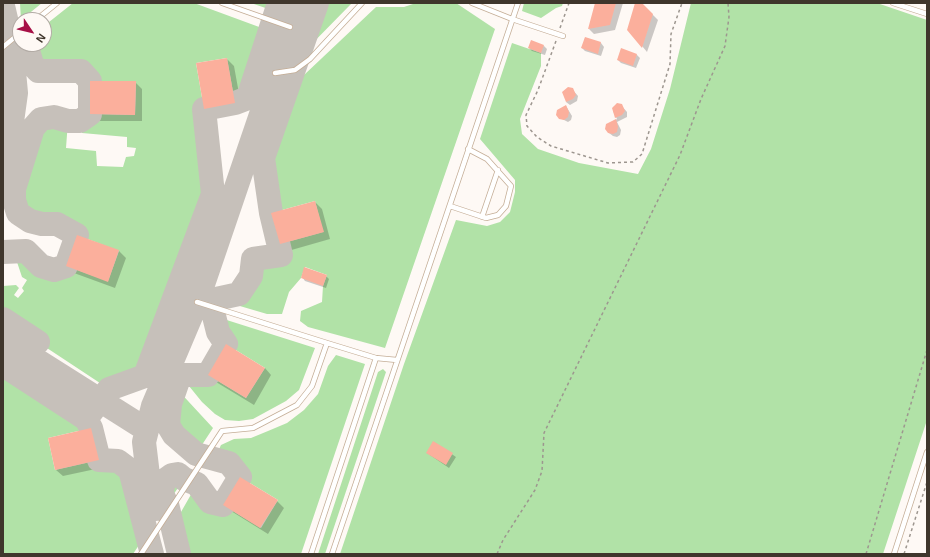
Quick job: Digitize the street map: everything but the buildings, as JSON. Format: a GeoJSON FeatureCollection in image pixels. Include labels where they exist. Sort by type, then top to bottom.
{"type":"FeatureCollection","features":[{"type":"Feature","properties":{"kind":"lane"},"geometry":{"type":"LineString","coordinates":[[46,12],[57,3]]}},
{"type":"Feature","properties":{"kind":"lane"},"geometry":{"type":"LineString","coordinates":[[222,3],[290,27]]}},
{"type":"Feature","properties":{"kind":"lane"},"geometry":{"type":"LineString","coordinates":[[275,73],[295,70],[310,59],[362,3]]}},
{"type":"Feature","properties":{"kind":"lane"},"geometry":{"type":"LineString","coordinates":[[472,3],[512,19],[560,35]]}},
{"type":"Feature","properties":{"kind":"lane"},"geometry":{"type":"LineString","coordinates":[[332,554],[518,3]]}},
{"type":"Feature","properties":{"kind":"lane"},"geometry":{"type":"LineString","coordinates":[[894,3],[903,4],[927,14]]}},
{"type":"Feature","properties":{"kind":"lane"},"geometry":{"type":"LineString","coordinates":[[3,47],[12,40]]}},
{"type":"Feature","properties":{"kind":"lane"},"geometry":{"type":"LineString","coordinates":[[450,206],[486,218],[498,215],[506,206],[511,186],[487,158],[468,149]]}},
{"type":"Feature","properties":{"kind":"lane"},"geometry":{"type":"LineString","coordinates":[[482,217],[498,170]]}},
{"type":"Feature","properties":{"kind":"lane"},"geometry":{"type":"LineString","coordinates":[[197,302],[376,358],[397,360]]}},
{"type":"Feature","properties":{"kind":"lane"},"geometry":{"type":"LineString","coordinates":[[141,554],[222,431],[253,428],[297,405],[312,386],[327,343]]}},
{"type":"Feature","properties":{"kind":"lane"},"geometry":{"type":"LineString","coordinates":[[311,554],[376,358]]}},
{"type":"Feature","properties":{"kind":"lane"},"geometry":{"type":"LineString","coordinates":[[894,554],[927,452]]}},
{"type":"Feature","properties":{"kind":"path"},"geometry":{"type":"LineString","coordinates":[[569,3],[560,35],[538,90],[526,115],[527,126],[537,137],[551,146],[608,163],[633,162],[642,154],[670,64],[671,34],[682,3]]}},
{"type":"Feature","properties":{"kind":"path"},"geometry":{"type":"LineString","coordinates":[[497,554],[503,540],[535,490],[542,471],[544,433],[680,155],[701,99],[725,46],[729,17],[728,3]]}},
{"type":"Feature","properties":{"kind":"path"},"geometry":{"type":"LineString","coordinates":[[866,554],[927,350]]}},
{"type":"Feature","properties":{"kind":"path"},"geometry":{"type":"LineString","coordinates":[[904,554],[927,482]]}},
{"type":"Feature","properties":{"kind":"green space"},"geometry":{"type":"Polygon","coordinates":[[[20,3],[42,3],[31,12],[21,12],[20,3]]]}},
{"type":"Feature","properties":{"kind":"green space"},"geometry":{"type":"Polygon","coordinates":[[[73,3],[194,3],[270,31],[248,98],[235,103],[227,58],[196,63],[204,109],[213,194],[145,376],[109,389],[3,319],[3,286],[16,285],[19,288],[14,295],[18,298],[24,291],[22,288],[27,280],[22,277],[14,253],[26,251],[41,266],[54,270],[66,266],[108,281],[119,251],[77,235],[57,224],[42,224],[30,221],[18,213],[14,200],[14,189],[33,128],[41,119],[54,117],[68,121],[66,148],[96,151],[97,166],[123,167],[126,157],[134,156],[136,148],[127,147],[127,137],[82,133],[80,121],[90,114],[135,115],[136,82],[90,81],[81,71],[38,71],[32,64],[28,52],[52,52],[52,20],[73,3]]]}},
{"type":"Feature","properties":{"kind":"green space"},"geometry":{"type":"Polygon","coordinates":[[[251,3],[279,3],[277,12],[251,3]]]}},
{"type":"Feature","properties":{"kind":"green space"},"geometry":{"type":"Polygon","coordinates":[[[317,3],[352,3],[299,57],[317,3]]]}},
{"type":"Feature","properties":{"kind":"green space"},"geometry":{"type":"Polygon","coordinates":[[[416,3],[456,3],[495,29],[385,348],[308,327],[300,321],[301,311],[322,302],[323,286],[327,275],[305,267],[301,278],[289,292],[282,314],[267,314],[216,299],[239,294],[251,276],[253,259],[281,255],[280,244],[323,232],[315,201],[271,213],[263,158],[286,92],[376,7],[404,7],[416,3]]]}},
{"type":"Feature","properties":{"kind":"green space"},"geometry":{"type":"Polygon","coordinates":[[[524,3],[563,3],[562,6],[556,8],[541,18],[522,11],[524,3]]]}},
{"type":"Feature","properties":{"kind":"green space"},"geometry":{"type":"Polygon","coordinates":[[[691,3],[877,3],[927,20],[927,420],[883,554],[340,554],[404,364],[456,220],[487,226],[500,222],[510,212],[515,192],[515,180],[480,139],[512,43],[541,53],[541,66],[520,119],[522,134],[538,149],[579,163],[638,174],[651,149],[670,89],[691,3]]]}},
{"type":"Feature","properties":{"kind":"green space"},"geometry":{"type":"Polygon","coordinates":[[[214,316],[315,348],[299,390],[286,401],[253,419],[239,421],[225,420],[215,414],[202,402],[180,375],[208,375],[246,398],[265,368],[226,344],[218,332],[214,316]]]}},
{"type":"Feature","properties":{"kind":"green space"},"geometry":{"type":"Polygon","coordinates":[[[336,355],[365,364],[301,554],[179,554],[173,526],[197,484],[210,502],[223,505],[261,528],[278,500],[240,477],[229,463],[214,460],[221,445],[234,439],[251,438],[287,423],[304,410],[318,394],[328,366],[336,355]]]}},
{"type":"Feature","properties":{"kind":"green space"},"geometry":{"type":"Polygon","coordinates":[[[3,365],[86,419],[91,428],[48,438],[55,470],[99,460],[118,461],[130,470],[147,533],[133,554],[3,554],[3,365]]]}},
{"type":"Feature","properties":{"kind":"green space"},"geometry":{"type":"Polygon","coordinates":[[[383,369],[386,372],[325,554],[318,554],[378,372],[383,369]]]}},
{"type":"Feature","properties":{"kind":"green space"},"geometry":{"type":"Polygon","coordinates":[[[176,388],[213,428],[196,454],[174,435],[168,425],[170,404],[176,388]]]}},
{"type":"Feature","properties":{"kind":"green space"},"geometry":{"type":"Polygon","coordinates":[[[178,474],[184,479],[167,504],[161,492],[165,480],[172,475],[178,474]]]}},
{"type":"Feature","properties":{"kind":"taxiway"},"geometry":{"type":"LineString","coordinates":[[3,365],[86,419],[109,389],[145,376],[213,194],[204,109],[235,103],[248,98],[279,3]]}},
{"type":"Feature","properties":{"kind":"taxiway"},"geometry":{"type":"LineString","coordinates":[[156,509],[150,492],[144,442],[153,406],[197,302],[299,3]]}},
{"type":"Feature","properties":{"kind":"taxiway"},"geometry":{"type":"LineString","coordinates":[[179,554],[167,504],[161,492],[165,480],[172,475],[178,474],[184,479],[197,484],[210,502],[223,505],[240,477],[229,463],[196,454],[174,435],[168,425],[170,404],[180,375],[208,375],[226,344],[218,332],[214,316],[216,299],[239,294],[251,276],[253,259],[281,255],[271,213],[263,158],[317,3]]}},
{"type":"Feature","properties":{"kind":"taxiway"},"geometry":{"type":"LineString","coordinates":[[3,6],[11,40],[16,93],[4,179]]}},
{"type":"Feature","properties":{"kind":"taxiway"},"geometry":{"type":"LineString","coordinates":[[3,185],[14,189],[33,128],[41,119],[54,117],[68,121],[80,121],[90,114],[90,81],[81,71],[38,71],[32,64],[28,52]]}},
{"type":"Feature","properties":{"kind":"taxiway"},"geometry":{"type":"LineString","coordinates":[[3,185],[14,189],[14,200],[18,213],[30,221],[42,224],[57,224],[77,235],[66,266],[54,270],[41,266],[26,251],[3,252]]}},
{"type":"Feature","properties":{"kind":"taxiway"},"geometry":{"type":"LineString","coordinates":[[3,319],[38,342]]}},
{"type":"Feature","properties":{"kind":"taxiway"},"geometry":{"type":"LineString","coordinates":[[3,339],[147,430]]}},
{"type":"Feature","properties":{"kind":"taxiway"},"geometry":{"type":"LineString","coordinates":[[95,406],[86,419],[91,428],[99,460],[118,461],[130,470],[152,554]]}}]}
